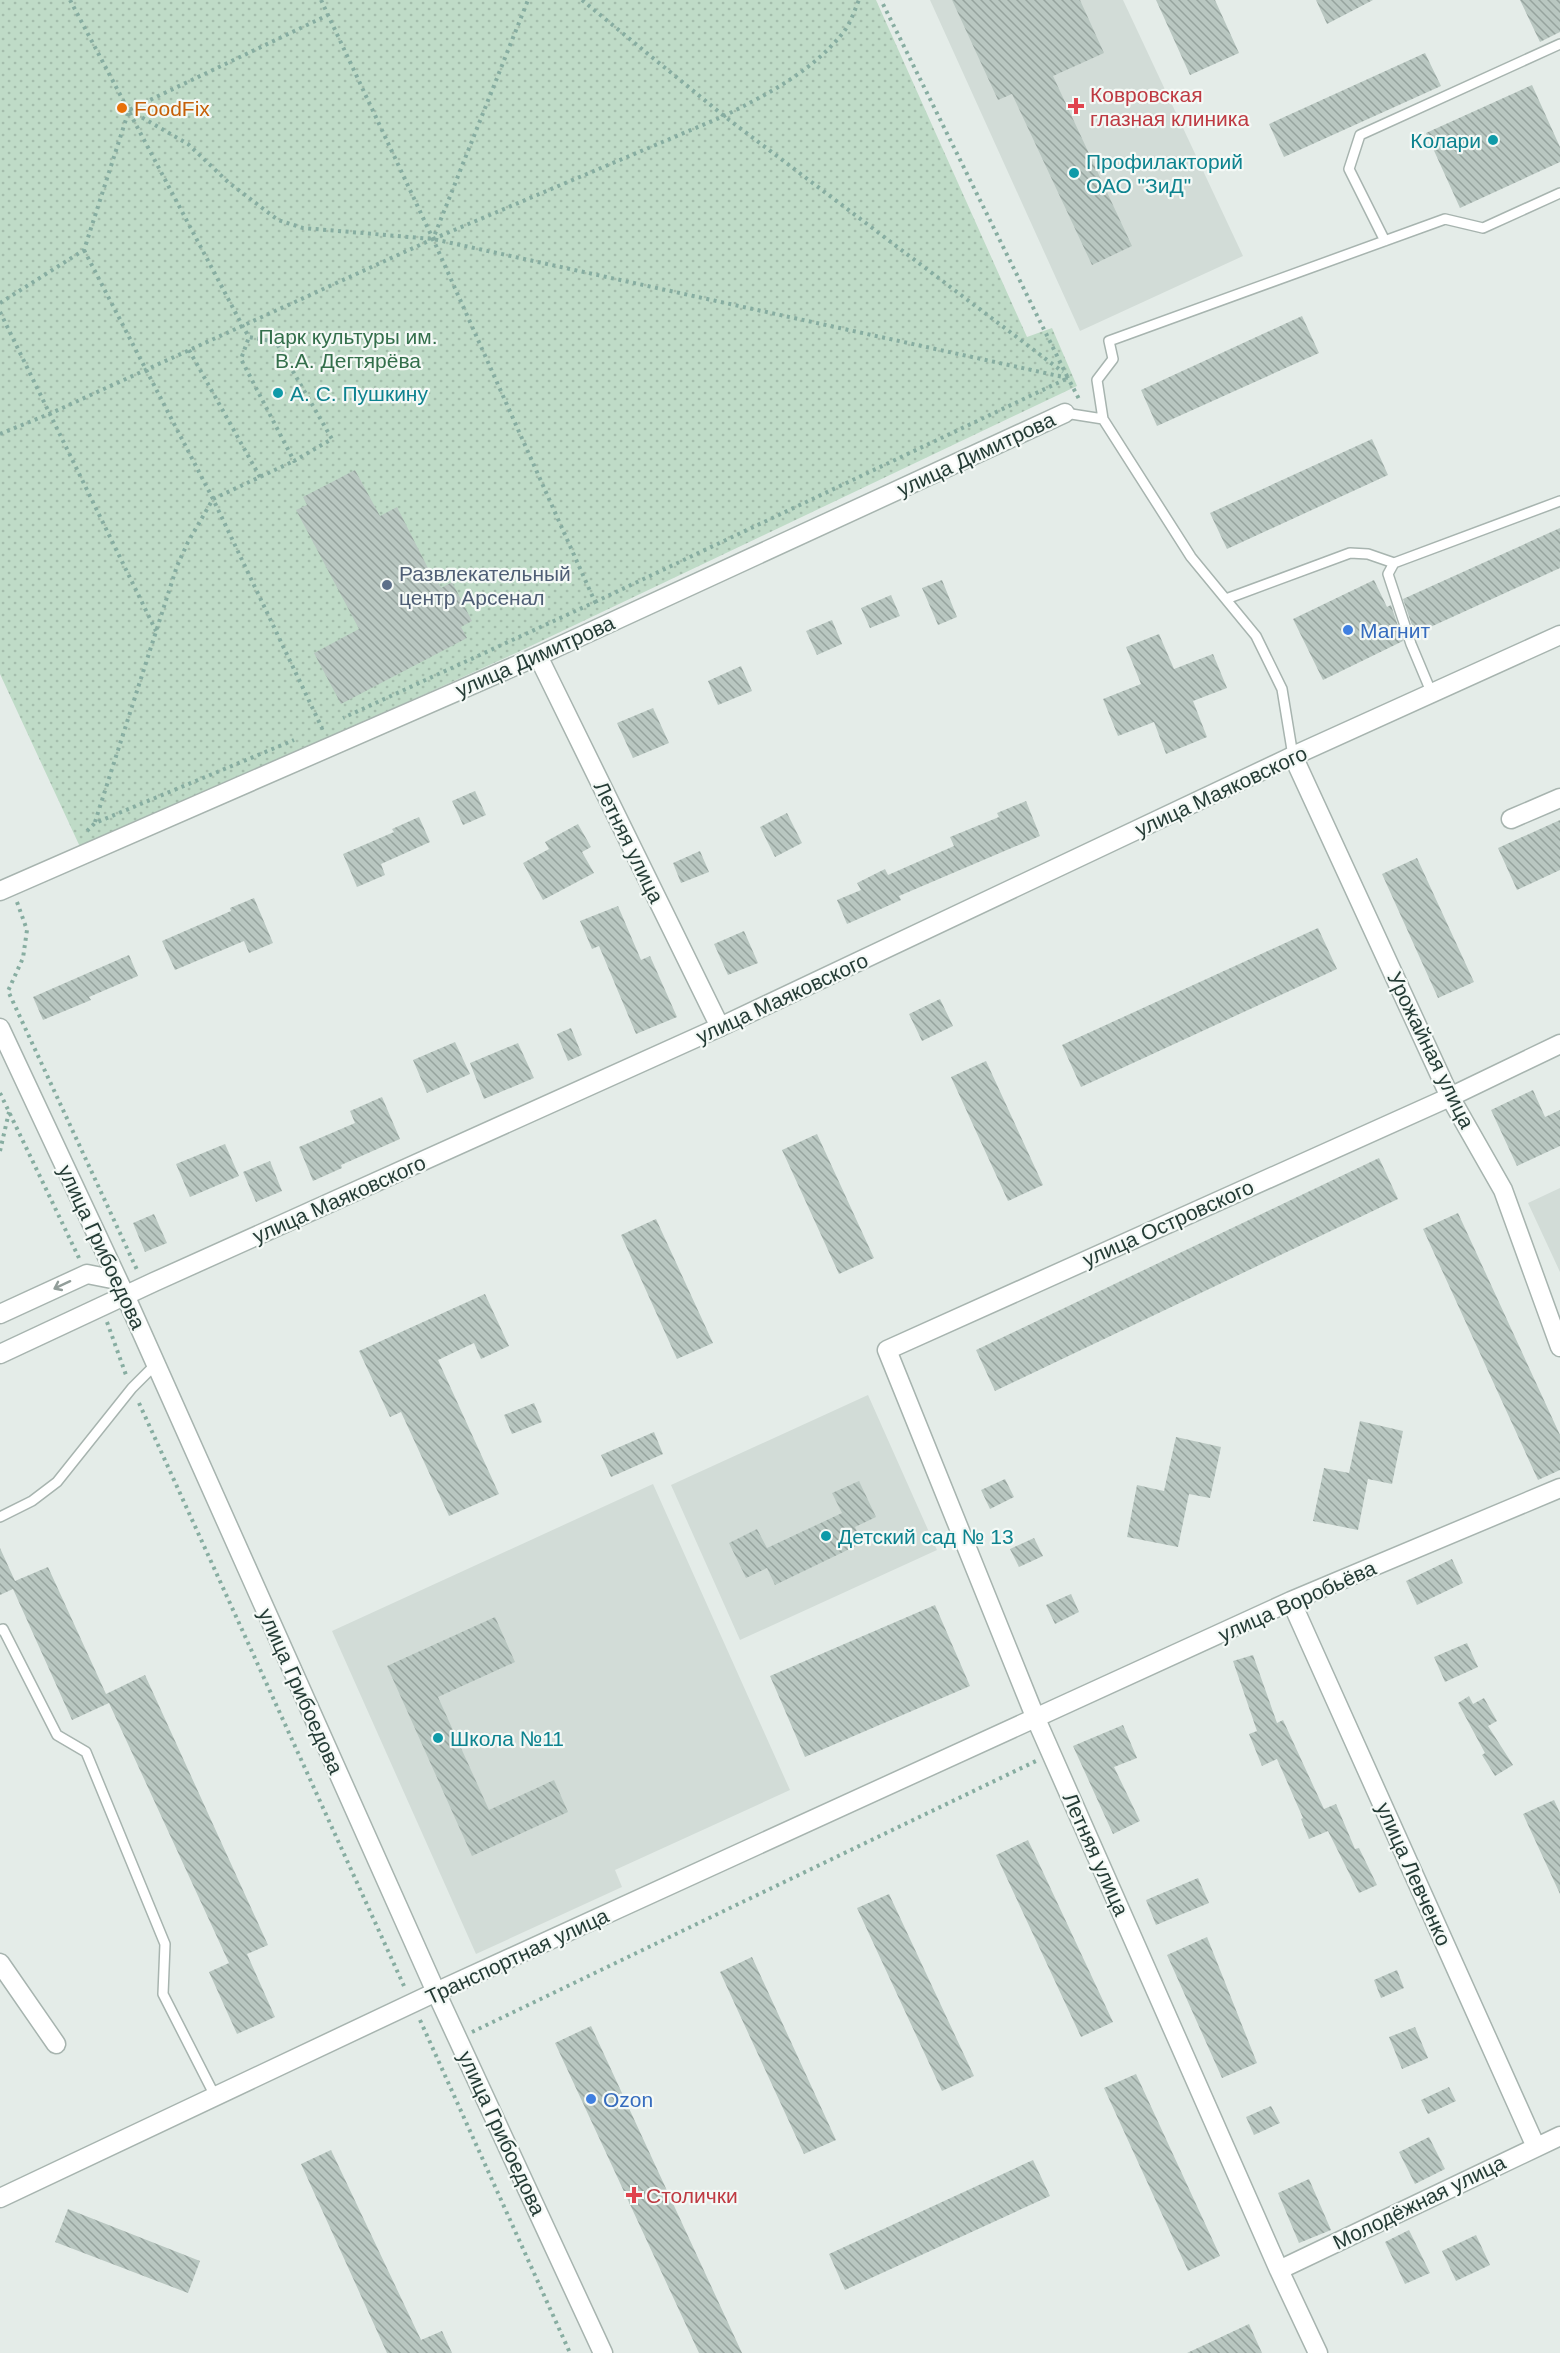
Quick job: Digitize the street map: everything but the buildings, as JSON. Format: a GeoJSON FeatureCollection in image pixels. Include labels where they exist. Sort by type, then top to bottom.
{"type":"FeatureCollection","features":[{"type":"Feature","properties":{"kind":"street","name":"улица Димитрова"},"geometry":{"type":"LineString","coordinates":[[6,888],[538,656],[1065,413]]}},
{"type":"Feature","properties":{"kind":"street","name":"улица Маяковского"},"geometry":{"type":"LineString","coordinates":[[0,1354],[102,1306],[121,1287],[145,1286],[720,1027],[1293,756],[1560,635]]}},
{"type":"Feature","properties":{"kind":"street","name":"Летняя улица"},"geometry":{"type":"LineString","coordinates":[[538,656],[720,1027]]}},
{"type":"Feature","properties":{"kind":"street","name":"Урожайная улица"},"geometry":{"type":"LineString","coordinates":[[1293,756],[1450,1097],[1503,1190],[1560,1347]]}},
{"type":"Feature","properties":{"kind":"street"},"geometry":{"type":"LineString","coordinates":[[1511,819],[1560,798]]}},
{"type":"Feature","properties":{"kind":"street","name":"улица Грибоедова"},"geometry":{"type":"LineString","coordinates":[[0,1028],[121,1287],[436,1992],[603,2353]]}},
{"type":"Feature","properties":{"kind":"street","name":"улица Островского"},"geometry":{"type":"LineString","coordinates":[[887,1350],[1450,1097],[1560,1044]]}},
{"type":"Feature","properties":{"kind":"street"},"geometry":{"type":"LineString","coordinates":[[0,1314],[87,1274],[121,1287]]}},
{"type":"Feature","properties":{"kind":"street","name":"Летняя улица"},"geometry":{"type":"LineString","coordinates":[[887,1350],[1036,1719],[1279,2270],[1318,2353]]}},
{"type":"Feature","properties":{"kind":"street","name":"улица Воробьёва"},"geometry":{"type":"LineString","coordinates":[[1036,1719],[1291,1601],[1560,1488]]}},
{"type":"Feature","properties":{"kind":"street","name":"улица Левченко"},"geometry":{"type":"LineString","coordinates":[[1291,1601],[1536,2146]]}},
{"type":"Feature","properties":{"kind":"street","name":"Транспортная улица"},"geometry":{"type":"LineString","coordinates":[[0,2198],[412,2003],[1036,1719]]}},
{"type":"Feature","properties":{"kind":"street"},"geometry":{"type":"LineString","coordinates":[[0,1963],[56,2044]]}},
{"type":"Feature","properties":{"kind":"street","name":"Молодёжная улица"},"geometry":{"type":"LineString","coordinates":[[1279,2270],[1560,2136]]}},
{"type":"Feature","properties":{"kind":"lane"},"geometry":{"type":"LineString","coordinates":[[1385,241],[1349,169],[1360,135],[1560,45]]}},
{"type":"Feature","properties":{"kind":"lane"},"geometry":{"type":"LineString","coordinates":[[1293,756],[1282,689],[1256,636],[1191,557],[1103,419],[1097,380],[1113,359],[1109,341],[1445,219],[1483,228],[1560,194]]}},
{"type":"Feature","properties":{"kind":"lane"},"geometry":{"type":"LineString","coordinates":[[1065,413],[1103,419]]}},
{"type":"Feature","properties":{"kind":"lane"},"geometry":{"type":"LineString","coordinates":[[1226,599],[1350,553],[1368,554],[1394,563],[1560,501]]}},
{"type":"Feature","properties":{"kind":"lane"},"geometry":{"type":"LineString","coordinates":[[1394,563],[1388,574],[1411,644],[1432,694]]}},
{"type":"Feature","properties":{"kind":"lane"},"geometry":{"type":"LineString","coordinates":[[0,1517],[32,1501],[57,1482],[132,1388],[156,1364]]}},
{"type":"Feature","properties":{"kind":"lane"},"geometry":{"type":"LineString","coordinates":[[0,1630],[3,1629],[57,1735],[86,1752],[165,1944],[163,1994],[215,2096]]}},
{"type":"Feature","properties":{"kind":"path"},"geometry":{"type":"LineString","coordinates":[[70,0],[249,337],[276,342],[332,440],[294,461],[213,499],[183,552],[95,823],[301,737]]}},
{"type":"Feature","properties":{"kind":"path"},"geometry":{"type":"LineString","coordinates":[[321,0],[433,239],[594,602]]}},
{"type":"Feature","properties":{"kind":"path"},"geometry":{"type":"LineString","coordinates":[[433,239],[528,0]]}},
{"type":"Feature","properties":{"kind":"path"},"geometry":{"type":"LineString","coordinates":[[582,0],[724,116],[1067,376]]}},
{"type":"Feature","properties":{"kind":"path"},"geometry":{"type":"LineString","coordinates":[[0,434],[49,414],[433,239],[724,116],[771,92],[807,68],[846,29],[859,0]]}},
{"type":"Feature","properties":{"kind":"path"},"geometry":{"type":"LineString","coordinates":[[881,0],[1089,417]]}},
{"type":"Feature","properties":{"kind":"path"},"geometry":{"type":"LineString","coordinates":[[0,303],[84,250],[129,110],[328,15]]}},
{"type":"Feature","properties":{"kind":"path"},"geometry":{"type":"LineString","coordinates":[[129,110],[188,144],[228,182],[278,220],[303,228],[433,239],[1067,376]]}},
{"type":"Feature","properties":{"kind":"path"},"geometry":{"type":"LineString","coordinates":[[84,250],[213,499],[322,728]]}},
{"type":"Feature","properties":{"kind":"path"},"geometry":{"type":"LineString","coordinates":[[0,312],[156,632]]}},
{"type":"Feature","properties":{"kind":"path"},"geometry":{"type":"LineString","coordinates":[[249,337],[241,359],[294,461]]}},
{"type":"Feature","properties":{"kind":"path"},"geometry":{"type":"LineString","coordinates":[[189,350],[260,477]]}},
{"type":"Feature","properties":{"kind":"path"},"geometry":{"type":"LineString","coordinates":[[311,732],[594,602],[1067,376]]}},
{"type":"Feature","properties":{"kind":"path"},"geometry":{"type":"LineString","coordinates":[[6,888],[27,930],[23,958],[8,991],[145,1286]]}},
{"type":"Feature","properties":{"kind":"path"},"geometry":{"type":"LineString","coordinates":[[0,1093],[87,1274]]}},
{"type":"Feature","properties":{"kind":"path"},"geometry":{"type":"LineString","coordinates":[[0,1151],[9,1112]]}},
{"type":"Feature","properties":{"kind":"path"},"geometry":{"type":"LineString","coordinates":[[102,1306],[120,1363],[570,2353]]}},
{"type":"Feature","properties":{"kind":"path"},"geometry":{"type":"LineString","coordinates":[[434,2050],[1052,1754]]}},
{"type":"Feature","properties":{"kind":"shaded area","name":"Ковровская глазная клиника"},"geometry":{"type":"Polygon","coordinates":[[[930,0],[1123,0],[1243,256],[1080,331],[930,0]]]}},
{"type":"Feature","properties":{"kind":"shaded area"},"geometry":{"type":"Polygon","coordinates":[[[1560,1188],[1560,1272],[1528,1203],[1560,1188]]]}},
{"type":"Feature","properties":{"kind":"shaded area"},"geometry":{"type":"Polygon","coordinates":[[[868,1395],[937,1550],[740,1640],[671,1485],[868,1395]]]}},
{"type":"Feature","properties":{"kind":"shaded area"},"geometry":{"type":"Polygon","coordinates":[[[653,1484],[790,1790],[615,1870],[622,1887],[476,1954],[332,1631],[653,1484]]]}},
{"type":"Feature","properties":{"kind":"green space","name":"Парк культуры им. В.А. Дегтярёва"},"geometry":{"type":"Polygon","coordinates":[[[0,0],[876,0],[1027,337],[1052,328],[1077,386],[516,653],[81,849],[0,674],[0,0]]]}},
{"type":"Feature","properties":{"kind":"place","name":"Ковровская глазная клиника"},"geometry":{"type":"Point","coordinates":[1076,106]}},
{"type":"Feature","properties":{"kind":"place","name":"FoodFix"},"geometry":{"type":"Point","coordinates":[122,108]}},
{"type":"Feature","properties":{"kind":"place","name":"Колари"},"geometry":{"type":"Point","coordinates":[1493,140]}},
{"type":"Feature","properties":{"kind":"place","name":"Профилакторий ОАО \"ЗиД\""},"geometry":{"type":"Point","coordinates":[1074,173]}},
{"type":"Feature","properties":{"kind":"place","name":"А. С. Пушкину"},"geometry":{"type":"Point","coordinates":[278,393]}},
{"type":"Feature","properties":{"kind":"place","name":"Развлекательный центр Арсенал"},"geometry":{"type":"Point","coordinates":[387,585]}},
{"type":"Feature","properties":{"kind":"place","name":"Магнит"},"geometry":{"type":"Point","coordinates":[1348,630]}},
{"type":"Feature","properties":{"kind":"place","name":"Детский сад № 13"},"geometry":{"type":"Point","coordinates":[826,1536]}},
{"type":"Feature","properties":{"kind":"place","name":"Школа №11"},"geometry":{"type":"Point","coordinates":[438,1738]}},
{"type":"Feature","properties":{"kind":"place","name":"Ozon"},"geometry":{"type":"Point","coordinates":[591,2099]}},
{"type":"Feature","properties":{"kind":"place","name":"Столички"},"geometry":{"type":"Point","coordinates":[634,2195]}}]}
